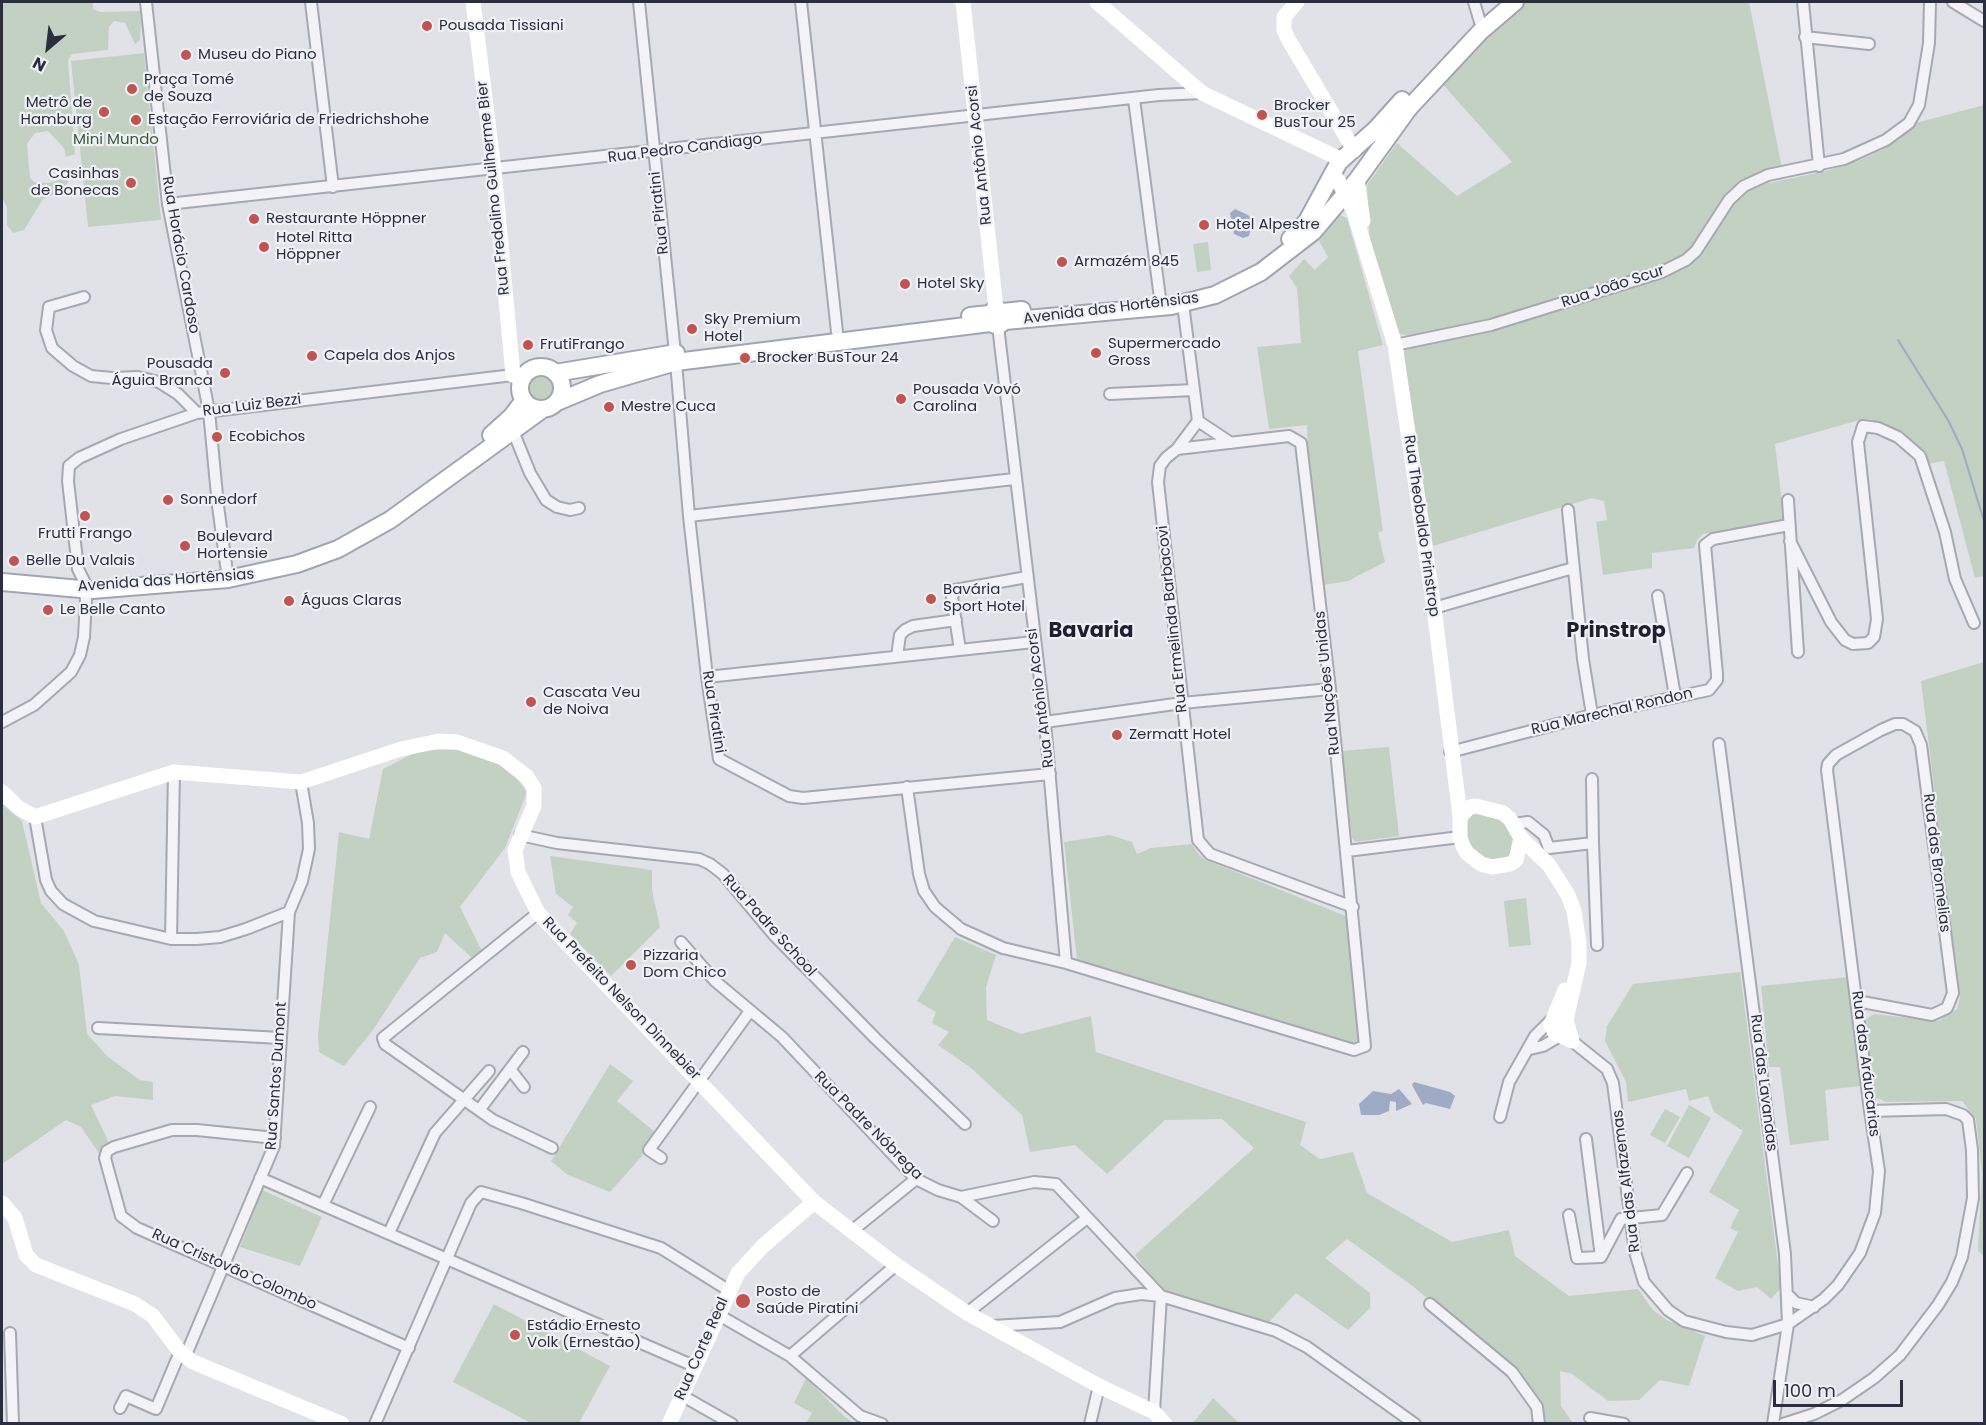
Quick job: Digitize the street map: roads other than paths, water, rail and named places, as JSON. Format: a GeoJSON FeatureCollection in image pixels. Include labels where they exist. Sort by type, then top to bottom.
{"type":"FeatureCollection","features":[{"type":"Feature","properties":{"kind":"main road","name":"Avenida das Hortênsias"},"geometry":{"type":"LineString","coordinates":[[2,582],[38,585],[85,584],[227,574],[297,564],[363,537],[550,405],[600,384],[676,358],[837,332],[1183,304],[1215,295],[1261,272],[1313,232],[1348,171],[1409,108],[1504,2]]}},
{"type":"Feature","properties":{"kind":"main road","name":"Avenida das Hortênsias"},"geometry":{"type":"LineString","coordinates":[[555,373],[1160,298],[1195,293],[1213,287],[1269,257],[1307,220],[1439,59],[1515,2]]}},
{"type":"Feature","properties":{"kind":"main road"},"geometry":{"type":"LineString","coordinates":[[538,368],[555,373],[562,390],[550,405],[532,407],[524,400],[518,376],[538,368]]}},
{"type":"Feature","properties":{"kind":"main road","name":"Avenida das Hortênsias"},"geometry":{"type":"LineString","coordinates":[[227,574],[291,557],[360,528],[389,510],[497,431],[524,400]]}},
{"type":"Feature","properties":{"kind":"street","name":"Rua Horácio Cardoso"},"geometry":{"type":"LineString","coordinates":[[146,2],[168,204],[203,412],[227,574]]}},
{"type":"Feature","properties":{"kind":"street"},"geometry":{"type":"LineString","coordinates":[[311,2],[333,187]]}},
{"type":"Feature","properties":{"kind":"street","name":"Rua Fredolino Guilherme Bier"},"geometry":{"type":"LineString","coordinates":[[473,2],[518,376]]}},
{"type":"Feature","properties":{"kind":"street","name":"Rua Piratini"},"geometry":{"type":"LineString","coordinates":[[639,2],[676,358],[689,516],[717,753],[725,764],[789,796],[803,798],[1050,774]]}},
{"type":"Feature","properties":{"kind":"street"},"geometry":{"type":"LineString","coordinates":[[801,2],[837,332]]}},
{"type":"Feature","properties":{"kind":"street","name":"Rua Antônio Acorsi"},"geometry":{"type":"LineString","coordinates":[[963,2],[977,116],[1014,479],[1045,722],[1066,963]]}},
{"type":"Feature","properties":{"kind":"street"},"geometry":{"type":"LineString","coordinates":[[1097,2],[1202,93],[1312,147],[1348,171]]}},
{"type":"Feature","properties":{"kind":"street","name":"Rua Theobaldo Prinstrop"},"geometry":{"type":"LineString","coordinates":[[1297,2],[1284,17],[1288,39],[1348,171],[1354,212],[1395,345],[1434,608],[1456,796],[1465,812],[1493,809],[1503,813],[1554,873],[1574,911],[1580,944],[1579,963],[1566,1020],[1566,1038]]}},
{"type":"Feature","properties":{"kind":"street"},"geometry":{"type":"LineString","coordinates":[[1474,2],[1483,25]]}},
{"type":"Feature","properties":{"kind":"street"},"geometry":{"type":"LineString","coordinates":[[1803,2],[1819,166]]}},
{"type":"Feature","properties":{"kind":"street","name":"Rua João Scur"},"geometry":{"type":"LineString","coordinates":[[1395,345],[1491,325],[1662,272],[1686,260],[1696,250],[1729,200],[1744,186],[1768,175],[1844,159],[1881,143],[1899,132],[1915,115],[1922,93],[1930,2]]}},
{"type":"Feature","properties":{"kind":"street"},"geometry":{"type":"LineString","coordinates":[[1953,2],[1984,21]]}},
{"type":"Feature","properties":{"kind":"street"},"geometry":{"type":"LineString","coordinates":[[1805,38],[1869,44]]}},
{"type":"Feature","properties":{"kind":"street","name":"Rua Pedro Candiago"},"geometry":{"type":"LineString","coordinates":[[168,204],[1202,93]]}},
{"type":"Feature","properties":{"kind":"street"},"geometry":{"type":"LineString","coordinates":[[1134,99],[1160,298]]}},
{"type":"Feature","properties":{"kind":"street"},"geometry":{"type":"LineString","coordinates":[[84,297],[49,307],[46,330],[52,348],[73,366],[91,376],[138,377],[159,382],[203,412]]}},
{"type":"Feature","properties":{"kind":"street"},"geometry":{"type":"LineString","coordinates":[[1183,304],[1198,421],[1231,443]]}},
{"type":"Feature","properties":{"kind":"street","name":"Rua Luiz Bezzi"},"geometry":{"type":"LineString","coordinates":[[85,584],[68,481],[69,466],[72,462],[121,439],[203,412],[518,376]]}},
{"type":"Feature","properties":{"kind":"street"},"geometry":{"type":"LineString","coordinates":[[1110,394],[1193,390]]}},
{"type":"Feature","properties":{"kind":"street","name":"Rua Ermelinda Barbacovi"},"geometry":{"type":"LineString","coordinates":[[1198,421],[1177,449],[1160,466],[1158,482],[1198,840],[1204,850],[1277,881],[1353,908]]}},
{"type":"Feature","properties":{"kind":"street"},"geometry":{"type":"LineString","coordinates":[[1790,541],[1831,622],[1845,640],[1852,644],[1869,643],[1874,637],[1877,619],[1858,435],[1863,426],[1878,428],[1898,437],[1920,456],[1945,532],[1955,579],[1974,623]]}},
{"type":"Feature","properties":{"kind":"street"},"geometry":{"type":"LineString","coordinates":[[513,431],[530,473],[546,500],[557,507],[579,508]]}},
{"type":"Feature","properties":{"kind":"street","name":"Rua Nações Unidas"},"geometry":{"type":"LineString","coordinates":[[1066,963],[1354,1050],[1362,1049],[1366,1042],[1330,688],[1301,443],[1290,436],[1177,449]]}},
{"type":"Feature","properties":{"kind":"street"},"geometry":{"type":"LineString","coordinates":[[689,516],[1014,479]]}},
{"type":"Feature","properties":{"kind":"street"},"geometry":{"type":"LineString","coordinates":[[1788,500],[1798,652]]}},
{"type":"Feature","properties":{"kind":"street"},"geometry":{"type":"LineString","coordinates":[[1568,510],[1582,659],[1592,715]]}},
{"type":"Feature","properties":{"kind":"street","name":"Rua Marechal Rondon"},"geometry":{"type":"LineString","coordinates":[[1450,752],[1592,715],[1709,690],[1717,680],[1704,555],[1705,545],[1713,539],[1789,525]]}},
{"type":"Feature","properties":{"kind":"street"},"geometry":{"type":"LineString","coordinates":[[1434,608],[1573,568]]}},
{"type":"Feature","properties":{"kind":"street"},"geometry":{"type":"LineString","coordinates":[[960,650],[952,597],[959,588],[1027,577]]}},
{"type":"Feature","properties":{"kind":"street"},"geometry":{"type":"LineString","coordinates":[[2,722],[34,705],[71,672],[80,655],[84,637],[85,584]]}},
{"type":"Feature","properties":{"kind":"street"},"geometry":{"type":"LineString","coordinates":[[1658,596],[1675,696]]}},
{"type":"Feature","properties":{"kind":"street"},"geometry":{"type":"LineString","coordinates":[[897,656],[900,635],[905,630],[956,620]]}},
{"type":"Feature","properties":{"kind":"street"},"geometry":{"type":"LineString","coordinates":[[707,677],[1034,642]]}},
{"type":"Feature","properties":{"kind":"street"},"geometry":{"type":"LineString","coordinates":[[1045,722],[1330,688]]}},
{"type":"Feature","properties":{"kind":"street","name":"Rua das Bromelias"},"geometry":{"type":"LineString","coordinates":[[1827,770],[1828,764],[1836,755],[1895,724],[1909,727],[1919,737],[1953,993],[1951,1001],[1941,1013],[1932,1015],[1857,1001]]}},
{"type":"Feature","properties":{"kind":"street","name":"Rua Prefeito Nelson Dinnebier"},"geometry":{"type":"LineString","coordinates":[[35,818],[174,771],[301,782],[401,748],[439,741],[457,742],[503,758],[527,777],[534,788],[534,806],[515,850],[524,885],[538,913],[814,1202],[897,1265],[967,1313],[1159,1418]]}},
{"type":"Feature","properties":{"kind":"street","name":"Rua das Lavandas"},"geometry":{"type":"LineString","coordinates":[[1719,744],[1768,1119],[1787,1294],[1788,1324],[1773,1424]]}},
{"type":"Feature","properties":{"kind":"street","name":"Rua das Aráucarias"},"geometry":{"type":"LineString","coordinates":[[1788,1324],[1814,1306],[1850,1269],[1860,1253],[1875,1213],[1879,1171],[1827,770]]}},
{"type":"Feature","properties":{"kind":"street"},"geometry":{"type":"LineString","coordinates":[[171,939],[174,771]]}},
{"type":"Feature","properties":{"kind":"street"},"geometry":{"type":"LineString","coordinates":[[1592,779],[1597,945]]}},
{"type":"Feature","properties":{"kind":"street","name":"Rua Santos Dumont"},"geometry":{"type":"LineString","coordinates":[[120,1408],[126,1396],[156,1409],[224,1264],[273,1152],[289,912],[304,875],[309,849],[308,823],[301,782]]}},
{"type":"Feature","properties":{"kind":"street"},"geometry":{"type":"LineString","coordinates":[[907,787],[919,874],[924,891],[935,907],[961,929],[980,939],[1003,948],[1066,963]]}},
{"type":"Feature","properties":{"kind":"street"},"geometry":{"type":"LineString","coordinates":[[2,792],[19,808],[35,818],[46,880],[51,891],[63,904],[105,925],[171,939],[220,937],[289,912]]}},
{"type":"Feature","properties":{"kind":"street"},"geometry":{"type":"LineString","coordinates":[[1465,812],[1460,837],[1467,853],[1481,864],[1502,866],[1516,860],[1531,861],[1541,870],[1562,903],[1568,922],[1571,947],[1569,975],[1552,1019],[1552,1029],[1566,1038]]}},
{"type":"Feature","properties":{"kind":"street"},"geometry":{"type":"LineString","coordinates":[[1516,860],[1517,831],[1528,822],[1544,835],[1550,848],[1593,843]]}},
{"type":"Feature","properties":{"kind":"street","name":"Rua Padre School"},"geometry":{"type":"LineString","coordinates":[[520,835],[557,843],[699,859],[710,864],[723,874],[774,935],[860,1023],[965,1124]]}},
{"type":"Feature","properties":{"kind":"street"},"geometry":{"type":"LineString","coordinates":[[1347,851],[1460,837]]}},
{"type":"Feature","properties":{"kind":"street"},"geometry":{"type":"LineString","coordinates":[[538,913],[384,1036],[385,1044],[499,1124],[552,1148]]}},
{"type":"Feature","properties":{"kind":"street","name":"Rua Padre Nóbrega"},"geometry":{"type":"LineString","coordinates":[[681,942],[715,981],[782,1037],[916,1179],[938,1190],[961,1197],[1047,1182],[1056,1184],[1161,1296]]}},
{"type":"Feature","properties":{"kind":"street"},"geometry":{"type":"LineString","coordinates":[[661,1158],[649,1150],[750,1011]]}},
{"type":"Feature","properties":{"kind":"street"},"geometry":{"type":"LineString","coordinates":[[1500,1117],[1509,1082],[1530,1049],[1535,1036],[1552,1019]]}},
{"type":"Feature","properties":{"kind":"street"},"geometry":{"type":"LineString","coordinates":[[98,1028],[280,1038]]}},
{"type":"Feature","properties":{"kind":"street"},"geometry":{"type":"LineString","coordinates":[[1530,1049],[1566,1038]]}},
{"type":"Feature","properties":{"kind":"street","name":"Rua das Alfazemas"},"geometry":{"type":"LineString","coordinates":[[1566,1038],[1607,1069],[1613,1083],[1629,1216],[1638,1267],[1654,1297],[1684,1321],[1738,1335],[1771,1331],[1788,1324]]}},
{"type":"Feature","properties":{"kind":"street"},"geometry":{"type":"LineString","coordinates":[[480,1109],[523,1052]]}},
{"type":"Feature","properties":{"kind":"street"},"geometry":{"type":"LineString","coordinates":[[510,1069],[524,1086]]}},
{"type":"Feature","properties":{"kind":"street"},"geometry":{"type":"LineString","coordinates":[[389,1233],[435,1133],[489,1071]]}},
{"type":"Feature","properties":{"kind":"street"},"geometry":{"type":"LineString","coordinates":[[323,1205],[370,1107]]}},
{"type":"Feature","properties":{"kind":"street"},"geometry":{"type":"LineString","coordinates":[[1783,1424],[1814,1414],[1842,1400],[1874,1378],[1900,1355],[1938,1305],[1952,1282],[1962,1257],[1973,1198],[1972,1150],[1968,1120],[1963,1114],[1946,1109],[1870,1111]]}},
{"type":"Feature","properties":{"kind":"street","name":"Rua Cristovão Colombo"},"geometry":{"type":"LineString","coordinates":[[275,1138],[197,1130],[172,1130],[106,1151],[106,1167],[121,1216],[125,1220],[410,1348]]}},
{"type":"Feature","properties":{"kind":"street"},"geometry":{"type":"LineString","coordinates":[[1586,1139],[1601,1257]]}},
{"type":"Feature","properties":{"kind":"street"},"geometry":{"type":"LineString","coordinates":[[1601,1257],[1621,1219],[1629,1216],[1662,1215],[1687,1173]]}},
{"type":"Feature","properties":{"kind":"street"},"geometry":{"type":"LineString","coordinates":[[261,1178],[694,1366]]}},
{"type":"Feature","properties":{"kind":"street"},"geometry":{"type":"LineString","coordinates":[[853,1230],[916,1179]]}},
{"type":"Feature","properties":{"kind":"street"},"geometry":{"type":"LineString","coordinates":[[375,1424],[410,1348],[471,1203],[478,1193],[521,1203],[661,1248],[728,1290]]}},
{"type":"Feature","properties":{"kind":"street"},"geometry":{"type":"LineString","coordinates":[[961,1197],[993,1221]]}},
{"type":"Feature","properties":{"kind":"street","name":"Rua Corte Real"},"geometry":{"type":"LineString","coordinates":[[669,1424],[728,1290],[744,1265],[814,1202]]}},
{"type":"Feature","properties":{"kind":"street"},"geometry":{"type":"LineString","coordinates":[[2,1203],[15,1218],[26,1255],[36,1265],[135,1304],[153,1316],[183,1354],[342,1424]]}},
{"type":"Feature","properties":{"kind":"street"},"geometry":{"type":"LineString","coordinates":[[1569,1215],[1577,1258],[1601,1257]]}},
{"type":"Feature","properties":{"kind":"street"},"geometry":{"type":"LineString","coordinates":[[967,1313],[1087,1218]]}},
{"type":"Feature","properties":{"kind":"street"},"geometry":{"type":"LineString","coordinates":[[790,1356],[897,1265]]}},
{"type":"Feature","properties":{"kind":"street"},"geometry":{"type":"LineString","coordinates":[[989,1326],[1060,1322],[1115,1298],[1141,1293],[1161,1296],[1276,1331],[1297,1342],[1415,1424]]}},
{"type":"Feature","properties":{"kind":"street"},"geometry":{"type":"LineString","coordinates":[[1787,1294],[1796,1303],[1814,1306]]}},
{"type":"Feature","properties":{"kind":"street"},"geometry":{"type":"LineString","coordinates":[[1159,1418],[1161,1296]]}},
{"type":"Feature","properties":{"kind":"street"},"geometry":{"type":"LineString","coordinates":[[1430,1304],[1512,1372],[1537,1407],[1539,1424]]}},
{"type":"Feature","properties":{"kind":"street"},"geometry":{"type":"LineString","coordinates":[[717,1314],[790,1356],[860,1416],[882,1424]]}},
{"type":"Feature","properties":{"kind":"street"},"geometry":{"type":"LineString","coordinates":[[10,1333],[13,1424]]}},
{"type":"Feature","properties":{"kind":"street"},"geometry":{"type":"LineString","coordinates":[[1090,1424],[1099,1386]]}},
{"type":"Feature","properties":{"kind":"street"},"geometry":{"type":"LineString","coordinates":[[681,1395],[732,1424]]}},
{"type":"Feature","properties":{"kind":"street"},"geometry":{"type":"LineString","coordinates":[[1590,1418],[1624,1424]]}},
{"type":"Feature","properties":{"kind":"water"},"geometry":{"type":"Polygon","coordinates":[[[1235,209],[1253,220],[1249,236],[1243,238],[1234,234],[1230,213],[1235,209]]]}},
{"type":"Feature","properties":{"kind":"water"},"geometry":{"type":"Polygon","coordinates":[[[1414,1082],[1450,1092],[1455,1096],[1450,1109],[1426,1103],[1423,1105],[1412,1085],[1414,1082]]]}},
{"type":"Feature","properties":{"kind":"water"},"geometry":{"type":"Polygon","coordinates":[[[1399,1089],[1412,1104],[1396,1111],[1396,1102],[1390,1101],[1389,1111],[1379,1115],[1361,1115],[1359,1104],[1373,1091],[1391,1094],[1399,1089]]]}},
{"type":"Feature","properties":{"kind":"waterway"},"geometry":{"type":"LineString","coordinates":[[1898,340],[1948,420],[1962,449],[1984,521]]}},
{"type":"Feature","properties":{"kind":"place","name":"Pousada Tissiani"},"geometry":{"type":"Point","coordinates":[427,26]}},
{"type":"Feature","properties":{"kind":"place","name":"Museu do Piano"},"geometry":{"type":"Point","coordinates":[186,55]}},
{"type":"Feature","properties":{"kind":"place","name":"Praça Tomé de Souza"},"geometry":{"type":"Point","coordinates":[132,89]}},
{"type":"Feature","properties":{"kind":"place","name":"Metrô de Hamburg"},"geometry":{"type":"Point","coordinates":[104,112]}},
{"type":"Feature","properties":{"kind":"place","name":"Brocker BusTour 25"},"geometry":{"type":"Point","coordinates":[1262,115]}},
{"type":"Feature","properties":{"kind":"place","name":"Estação Ferroviária de Friedrichshohe"},"geometry":{"type":"Point","coordinates":[136,120]}},
{"type":"Feature","properties":{"kind":"place","name":"Casinhas de Bonecas"},"geometry":{"type":"Point","coordinates":[131,183]}},
{"type":"Feature","properties":{"kind":"place","name":"Restaurante Höppner"},"geometry":{"type":"Point","coordinates":[254,219]}},
{"type":"Feature","properties":{"kind":"place","name":"Hotel Alpestre"},"geometry":{"type":"Point","coordinates":[1204,225]}},
{"type":"Feature","properties":{"kind":"place","name":"Hotel Ritta Höppner"},"geometry":{"type":"Point","coordinates":[264,247]}},
{"type":"Feature","properties":{"kind":"place","name":"Armazém 845"},"geometry":{"type":"Point","coordinates":[1062,262]}},
{"type":"Feature","properties":{"kind":"place","name":"Hotel Sky"},"geometry":{"type":"Point","coordinates":[905,284]}},
{"type":"Feature","properties":{"kind":"place","name":"Sky Premium Hotel"},"geometry":{"type":"Point","coordinates":[692,329]}},
{"type":"Feature","properties":{"kind":"place","name":"FrutiFrango"},"geometry":{"type":"Point","coordinates":[528,345]}},
{"type":"Feature","properties":{"kind":"place","name":"Supermercado Gross"},"geometry":{"type":"Point","coordinates":[1096,353]}},
{"type":"Feature","properties":{"kind":"place","name":"Capela dos Anjos"},"geometry":{"type":"Point","coordinates":[312,356]}},
{"type":"Feature","properties":{"kind":"place","name":"Brocker BusTour 24"},"geometry":{"type":"Point","coordinates":[745,358]}},
{"type":"Feature","properties":{"kind":"place","name":"Pousada Águia Branca"},"geometry":{"type":"Point","coordinates":[225,373]}},
{"type":"Feature","properties":{"kind":"place","name":"Pousada Vovó Carolina"},"geometry":{"type":"Point","coordinates":[901,399]}},
{"type":"Feature","properties":{"kind":"place","name":"Mestre Cuca"},"geometry":{"type":"Point","coordinates":[609,407]}},
{"type":"Feature","properties":{"kind":"place","name":"Ecobichos"},"geometry":{"type":"Point","coordinates":[217,437]}},
{"type":"Feature","properties":{"kind":"place","name":"Sonnedorf"},"geometry":{"type":"Point","coordinates":[168,500]}},
{"type":"Feature","properties":{"kind":"place","name":"Frutti Frango"},"geometry":{"type":"Point","coordinates":[85,516]}},
{"type":"Feature","properties":{"kind":"place","name":"Boulevard Hortensie"},"geometry":{"type":"Point","coordinates":[185,546]}},
{"type":"Feature","properties":{"kind":"place","name":"Belle Du Valais"},"geometry":{"type":"Point","coordinates":[14,561]}},
{"type":"Feature","properties":{"kind":"place","name":"Bavária Sport Hotel"},"geometry":{"type":"Point","coordinates":[931,599]}},
{"type":"Feature","properties":{"kind":"place","name":"Águas Claras"},"geometry":{"type":"Point","coordinates":[289,601]}},
{"type":"Feature","properties":{"kind":"place","name":"Le Belle Canto"},"geometry":{"type":"Point","coordinates":[48,610]}},
{"type":"Feature","properties":{"kind":"place","name":"Cascata Veu de Noiva"},"geometry":{"type":"Point","coordinates":[531,702]}},
{"type":"Feature","properties":{"kind":"place","name":"Zermatt Hotel"},"geometry":{"type":"Point","coordinates":[1117,735]}},
{"type":"Feature","properties":{"kind":"place","name":"Pizzaria Dom Chico"},"geometry":{"type":"Point","coordinates":[631,965]}},
{"type":"Feature","properties":{"kind":"place","name":"Posto de Saúde Piratini"},"geometry":{"type":"Point","coordinates":[743,1301]}},
{"type":"Feature","properties":{"kind":"place","name":"Estádio Ernesto Volk (Ernestão)"},"geometry":{"type":"Point","coordinates":[515,1335]}},
{"type":"Feature","properties":{"kind":"district","name":"Bavaria"},"geometry":{"type":"Point","coordinates":[1091,632]}},
{"type":"Feature","properties":{"kind":"district","name":"Prinstrop"},"geometry":{"type":"Point","coordinates":[1616,632]}},
{"type":"Feature","properties":{"kind":"park label","name":"Mini Mundo"},"geometry":{"type":"Point","coordinates":[116,140]}}]}
